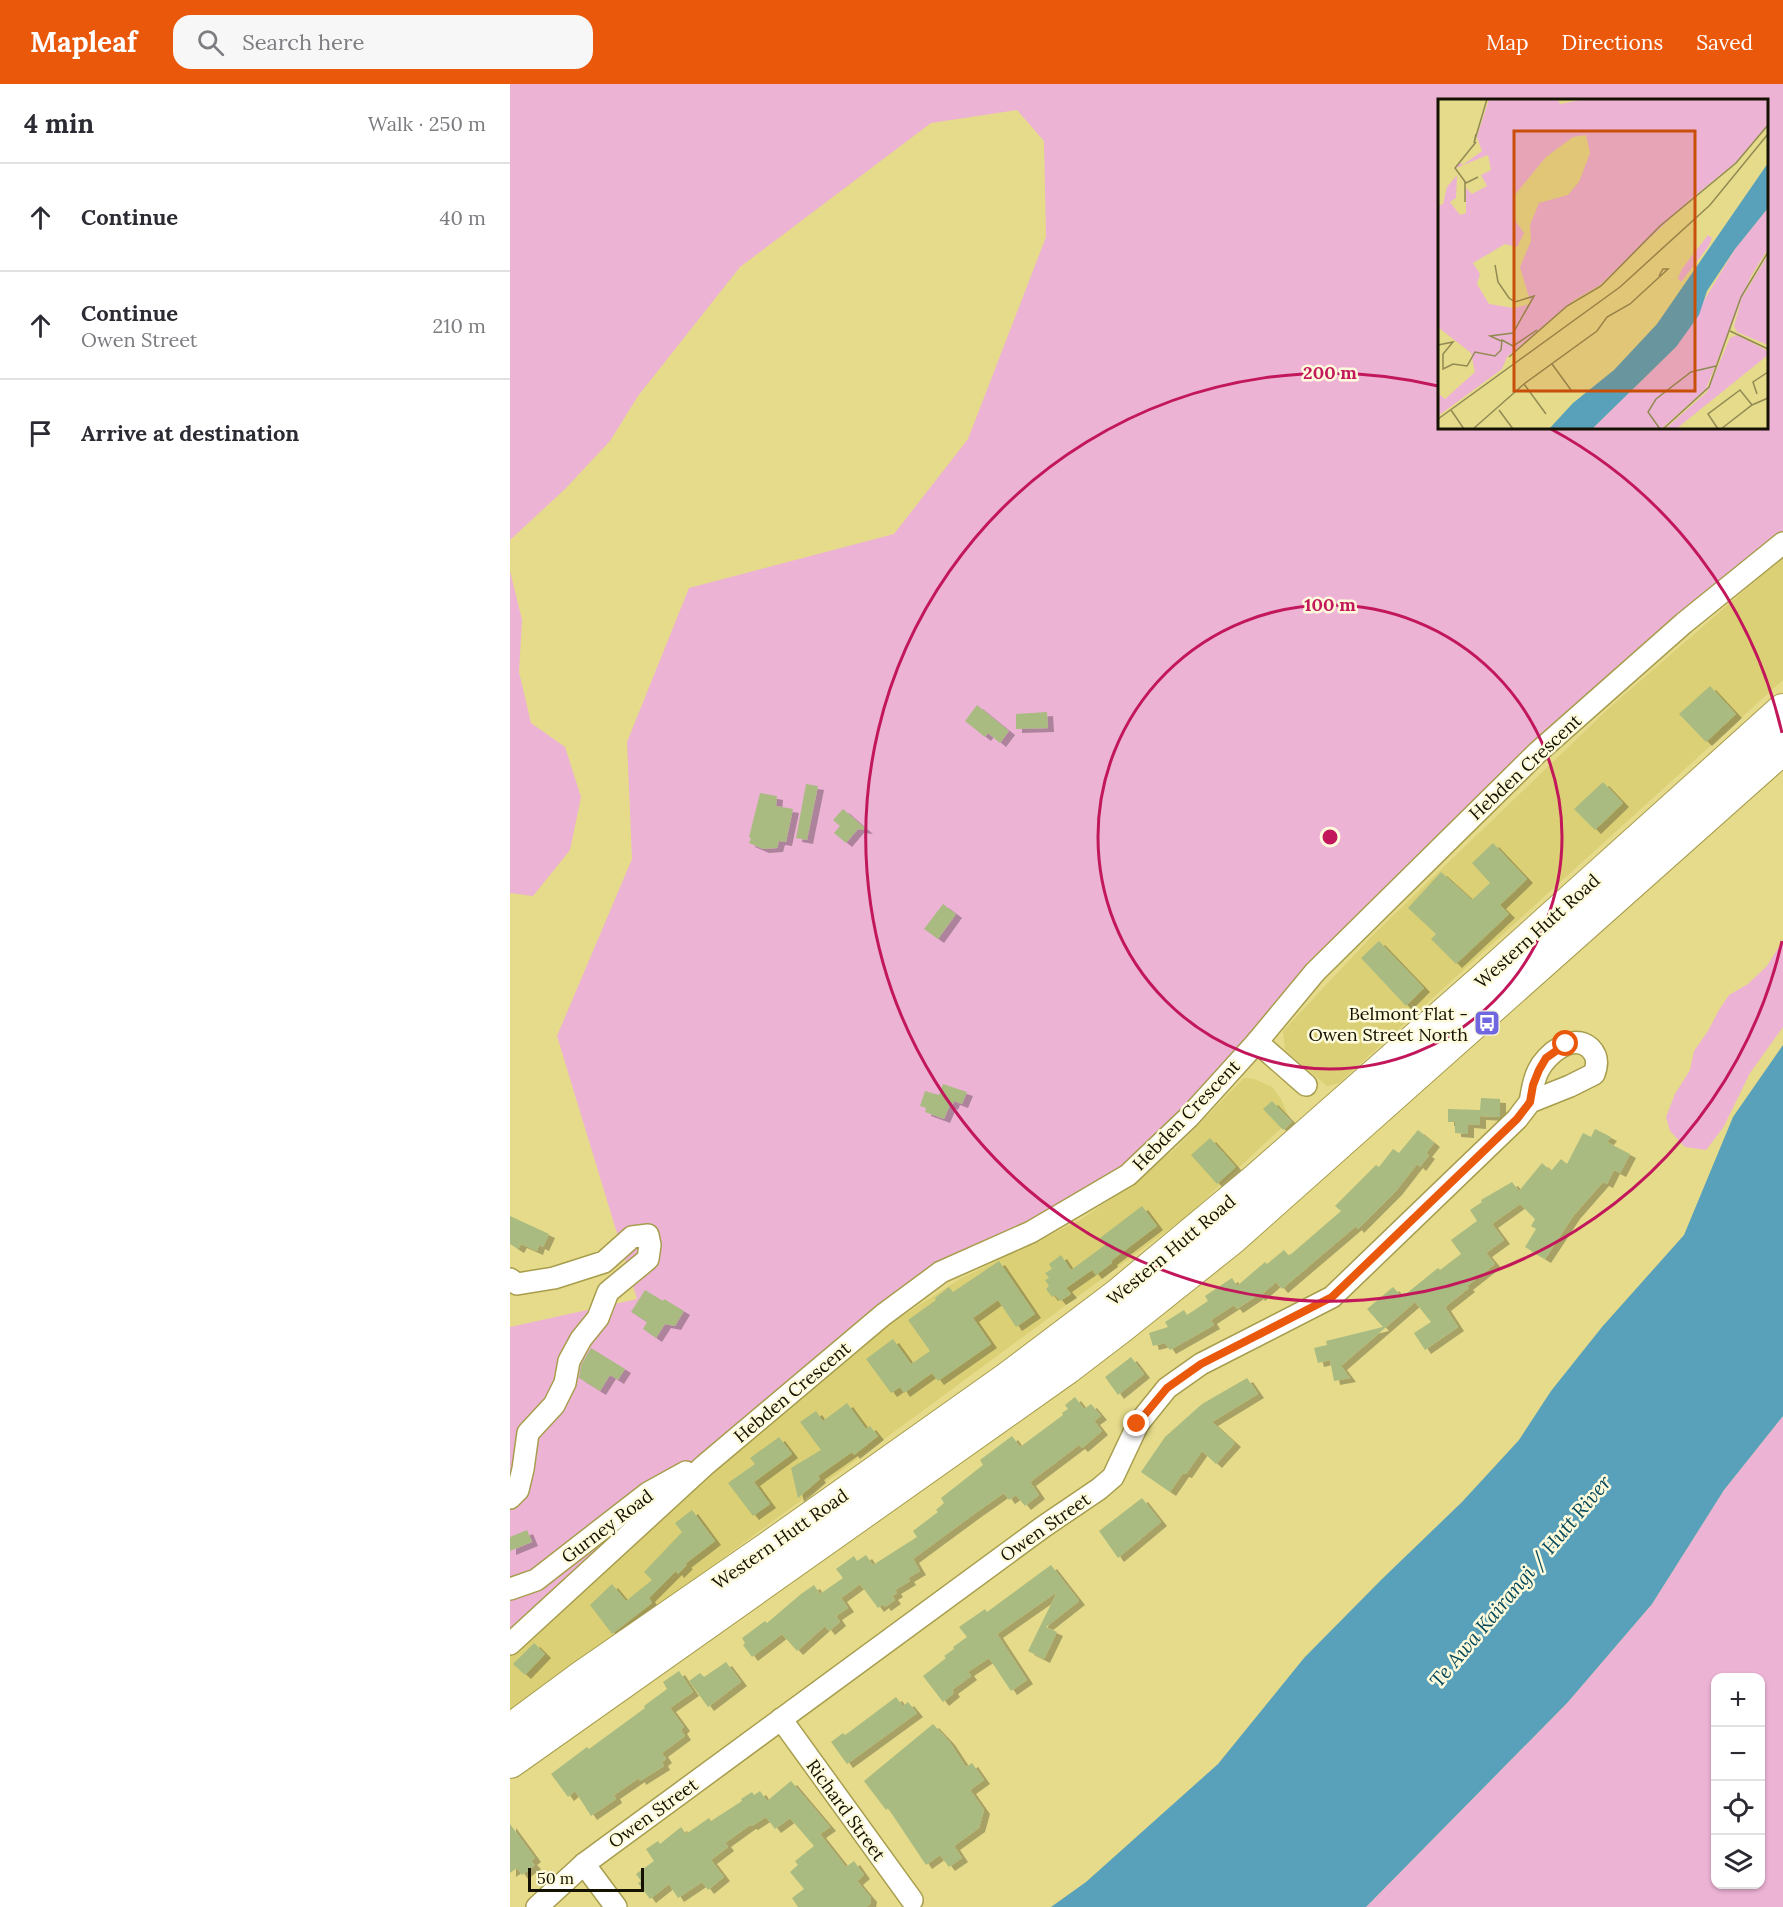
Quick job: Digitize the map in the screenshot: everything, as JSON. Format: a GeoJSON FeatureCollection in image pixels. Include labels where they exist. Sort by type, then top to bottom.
{"type":"FeatureCollection","features":[{"type":"Feature","properties":{"kind":"highway","name":"Western Hutt Road"},"geometry":{"type":"LineString","coordinates":[[510,1730],[1008,1377],[1118,1295],[1264,1173],[1783,710]]}},
{"type":"Feature","properties":{"kind":"highway","name":"Western Hutt Road"},"geometry":{"type":"LineString","coordinates":[[510,1762],[1067,1368],[1168,1290],[1231,1239],[1783,748]]}},
{"type":"Feature","properties":{"kind":"street","name":"Hebden Crescent"},"geometry":{"type":"LineString","coordinates":[[510,1644],[705,1465],[883,1316],[941,1272],[1031,1232],[1128,1175],[1190,1117],[1315,972],[1538,752],[1684,623],[1783,543]]}},
{"type":"Feature","properties":{"kind":"street"},"geometry":{"type":"LineString","coordinates":[[1257,1042],[1306,1085]]}},
{"type":"Feature","properties":{"kind":"street","name":"Owen Street"},"geometry":{"type":"LineString","coordinates":[[537,1907],[584,1864],[1042,1527],[1099,1489],[1113,1477],[1137,1424],[1167,1388],[1201,1364],[1332,1297],[1524,1111]]}},
{"type":"Feature","properties":{"kind":"street"},"geometry":{"type":"LineString","coordinates":[[510,1279],[517,1284],[554,1278],[604,1262],[632,1237],[648,1235],[650,1245],[648,1259],[608,1292],[598,1318],[580,1339],[569,1361],[565,1383],[554,1405],[528,1433],[518,1490],[510,1498]]}},
{"type":"Feature","properties":{"kind":"street","name":"Gurney Road"},"geometry":{"type":"LineString","coordinates":[[510,1589],[536,1580],[648,1493],[680,1474],[705,1465]]}},
{"type":"Feature","properties":{"kind":"street","name":"Richard Street"},"geometry":{"type":"LineString","coordinates":[[781,1719],[912,1900]]}},
{"type":"Feature","properties":{"kind":"street"},"geometry":{"type":"LineString","coordinates":[[584,1864],[616,1907]]}},
{"type":"Feature","properties":{"kind":"shaded area"},"geometry":{"type":"Polygon","coordinates":[[[510,84],[1783,84],[1783,535],[1654,641],[1182,1113],[1121,1166],[1030,1220],[937,1269],[510,1640],[510,1327],[637,1299],[557,1036],[632,859],[627,742],[689,588],[894,534],[968,439],[1046,237],[1044,141],[1017,110],[931,123],[740,267],[638,396],[610,441],[565,489],[510,540],[510,84]]]}},
{"type":"Feature","properties":{"kind":"shaded area"},"geometry":{"type":"Polygon","coordinates":[[[1783,557],[1783,680],[1339,1083],[1327,1086],[1285,1050],[1283,1031],[1373,935],[1609,708],[1783,557]]]}},
{"type":"Feature","properties":{"kind":"shaded area"},"geometry":{"type":"Polygon","coordinates":[[[510,571],[522,620],[519,672],[531,723],[565,747],[581,797],[570,850],[533,896],[510,893],[510,571]]]}},
{"type":"Feature","properties":{"kind":"shaded area"},"geometry":{"type":"Polygon","coordinates":[[[1783,940],[1783,1027],[1750,1073],[1723,1128],[1706,1150],[1685,1147],[1670,1131],[1666,1117],[1675,1094],[1690,1070],[1694,1051],[1729,995],[1748,984],[1767,966],[1783,940]]]}},
{"type":"Feature","properties":{"kind":"shaded area"},"geometry":{"type":"Polygon","coordinates":[[[1244,1078],[1254,1079],[1272,1087],[1281,1099],[1289,1121],[1187,1216],[510,1715],[510,1655],[688,1489],[836,1370],[880,1330],[960,1279],[1080,1220],[1115,1196],[1175,1149],[1244,1078]]]}},
{"type":"Feature","properties":{"kind":"shaded area"},"geometry":{"type":"Polygon","coordinates":[[[1783,1416],[1783,1907],[1366,1907],[1568,1702],[1652,1604],[1724,1490],[1783,1416]]]}},
{"type":"Feature","properties":{"kind":"water","name":"Te Awa Kairangi / Hutt River"},"geometry":{"type":"Polygon","coordinates":[[[1783,1045],[1783,1416],[1724,1490],[1652,1604],[1568,1702],[1366,1907],[1051,1907],[1086,1882],[1218,1764],[1304,1658],[1462,1502],[1519,1440],[1551,1391],[1602,1327],[1684,1235],[1733,1117],[1783,1045]]]}},
{"type":"Feature","properties":{"kind":"building"},"geometry":{"type":"Polygon","coordinates":[[[1710,686],[1736,714],[1706,742],[1679,714],[1710,686]]]}},
{"type":"Feature","properties":{"kind":"building"},"geometry":{"type":"Polygon","coordinates":[[[977,705],[1009,731],[1000,743],[988,733],[985,737],[965,721],[977,705]]]}},
{"type":"Feature","properties":{"kind":"building"},"geometry":{"type":"Polygon","coordinates":[[[1047,712],[1048,728],[1016,729],[1016,714],[1047,712]]]}},
{"type":"Feature","properties":{"kind":"building"},"geometry":{"type":"Polygon","coordinates":[[[1603,782],[1623,803],[1595,830],[1574,809],[1603,782]]]}},
{"type":"Feature","properties":{"kind":"building"},"geometry":{"type":"Polygon","coordinates":[[[806,784],[818,786],[807,840],[796,838],[806,784]]]}},
{"type":"Feature","properties":{"kind":"building"},"geometry":{"type":"Polygon","coordinates":[[[760,793],[777,796],[776,806],[793,809],[786,842],[779,841],[777,848],[763,849],[749,843],[760,793]]]}},
{"type":"Feature","properties":{"kind":"building"},"geometry":{"type":"Polygon","coordinates":[[[843,809],[867,830],[858,829],[846,843],[834,833],[840,826],[833,820],[843,809]]]}},
{"type":"Feature","properties":{"kind":"building"},"geometry":{"type":"Polygon","coordinates":[[[1493,843],[1527,879],[1500,905],[1509,914],[1456,964],[1431,939],[1436,934],[1408,908],[1441,872],[1472,900],[1490,883],[1472,863],[1493,843]]]}},
{"type":"Feature","properties":{"kind":"building"},"geometry":{"type":"Polygon","coordinates":[[[943,904],[956,914],[938,939],[924,929],[943,904]]]}},
{"type":"Feature","properties":{"kind":"building"},"geometry":{"type":"Polygon","coordinates":[[[1379,941],[1424,988],[1406,1006],[1361,958],[1379,941]]]}},
{"type":"Feature","properties":{"kind":"building"},"geometry":{"type":"Polygon","coordinates":[[[943,1084],[967,1092],[962,1104],[954,1101],[952,1106],[950,1105],[944,1119],[925,1112],[926,1108],[920,1106],[925,1091],[939,1095],[943,1084]]]}},
{"type":"Feature","properties":{"kind":"building"},"geometry":{"type":"Polygon","coordinates":[[[1481,1098],[1500,1099],[1500,1117],[1480,1116],[1480,1125],[1468,1124],[1468,1134],[1455,1133],[1455,1122],[1448,1122],[1448,1109],[1480,1110],[1481,1098]]]}},
{"type":"Feature","properties":{"kind":"building"},"geometry":{"type":"Polygon","coordinates":[[[1272,1101],[1292,1122],[1283,1130],[1263,1109],[1272,1101]]]}},
{"type":"Feature","properties":{"kind":"building"},"geometry":{"type":"Polygon","coordinates":[[[1595,1129],[1611,1137],[1607,1142],[1630,1154],[1620,1173],[1614,1170],[1607,1184],[1603,1182],[1574,1215],[1545,1259],[1525,1247],[1536,1229],[1531,1226],[1535,1219],[1520,1204],[1492,1224],[1504,1240],[1486,1253],[1495,1264],[1445,1307],[1458,1327],[1425,1350],[1414,1333],[1431,1322],[1415,1302],[1341,1366],[1350,1378],[1334,1381],[1330,1360],[1318,1363],[1314,1348],[1327,1345],[1326,1341],[1383,1327],[1367,1309],[1393,1287],[1402,1297],[1438,1268],[1440,1270],[1461,1254],[1451,1240],[1477,1221],[1470,1210],[1482,1202],[1481,1200],[1512,1182],[1519,1191],[1542,1163],[1551,1171],[1561,1159],[1567,1164],[1583,1133],[1591,1137],[1595,1129]]]}},
{"type":"Feature","properties":{"kind":"building"},"geometry":{"type":"Polygon","coordinates":[[[1418,1130],[1434,1143],[1426,1153],[1429,1155],[1420,1167],[1417,1164],[1396,1191],[1358,1229],[1356,1226],[1282,1289],[1276,1282],[1259,1297],[1258,1295],[1237,1309],[1234,1305],[1211,1320],[1214,1325],[1170,1350],[1165,1343],[1153,1346],[1149,1333],[1168,1327],[1165,1322],[1184,1310],[1187,1315],[1208,1301],[1205,1296],[1232,1278],[1237,1286],[1265,1262],[1267,1264],[1284,1250],[1289,1256],[1341,1211],[1335,1206],[1376,1165],[1379,1167],[1393,1149],[1399,1153],[1418,1130]]]}},
{"type":"Feature","properties":{"kind":"building"},"geometry":{"type":"Polygon","coordinates":[[[1210,1138],[1236,1167],[1217,1184],[1191,1155],[1210,1138]]]}},
{"type":"Feature","properties":{"kind":"building"},"geometry":{"type":"Polygon","coordinates":[[[1142,1206],[1157,1226],[1096,1275],[1092,1270],[1066,1288],[1071,1294],[1060,1301],[1055,1295],[1052,1297],[1046,1289],[1049,1286],[1045,1280],[1049,1278],[1045,1273],[1052,1269],[1049,1264],[1061,1255],[1071,1270],[1105,1245],[1100,1238],[1142,1206]]]}},
{"type":"Feature","properties":{"kind":"building"},"geometry":{"type":"Polygon","coordinates":[[[510,1216],[549,1234],[543,1247],[539,1245],[537,1251],[521,1244],[518,1249],[510,1244],[510,1216]]]}},
{"type":"Feature","properties":{"kind":"building"},"geometry":{"type":"Polygon","coordinates":[[[999,1261],[1035,1314],[1016,1327],[998,1300],[973,1318],[991,1344],[938,1381],[932,1373],[904,1393],[900,1387],[891,1393],[866,1359],[893,1339],[911,1364],[930,1351],[908,1320],[936,1300],[935,1298],[949,1287],[953,1292],[999,1261]]]}},
{"type":"Feature","properties":{"kind":"building"},"geometry":{"type":"Polygon","coordinates":[[[645,1290],[684,1311],[675,1326],[665,1324],[656,1338],[643,1329],[647,1322],[631,1312],[645,1290]]]}},
{"type":"Feature","properties":{"kind":"building"},"geometry":{"type":"Polygon","coordinates":[[[591,1348],[625,1369],[618,1380],[610,1375],[600,1391],[579,1378],[581,1365],[591,1348]]]}},
{"type":"Feature","properties":{"kind":"building"},"geometry":{"type":"Polygon","coordinates":[[[1131,1357],[1144,1374],[1118,1395],[1105,1377],[1131,1357]]]}},
{"type":"Feature","properties":{"kind":"building"},"geometry":{"type":"Polygon","coordinates":[[[1247,1378],[1258,1394],[1212,1422],[1235,1443],[1216,1464],[1202,1451],[1170,1492],[1141,1472],[1165,1437],[1202,1404],[1247,1378]]]}},
{"type":"Feature","properties":{"kind":"building"},"geometry":{"type":"Polygon","coordinates":[[[1075,1397],[1084,1409],[1091,1404],[1101,1416],[1094,1421],[1102,1431],[1082,1448],[1079,1445],[1030,1482],[1039,1495],[1025,1506],[1016,1495],[1009,1500],[1004,1493],[974,1514],[913,1559],[920,1571],[908,1578],[910,1581],[895,1590],[897,1593],[892,1596],[895,1600],[885,1607],[883,1604],[878,1608],[860,1584],[841,1598],[848,1608],[836,1616],[840,1622],[829,1631],[825,1626],[797,1651],[782,1634],[752,1657],[743,1645],[745,1643],[742,1638],[765,1621],[767,1623],[814,1585],[820,1594],[843,1578],[836,1569],[854,1556],[857,1561],[866,1555],[873,1565],[917,1537],[913,1531],[938,1512],[936,1510],[944,1503],[941,1498],[983,1465],[980,1460],[1012,1436],[1020,1447],[1063,1415],[1062,1413],[1068,1409],[1065,1405],[1075,1397]]]}},
{"type":"Feature","properties":{"kind":"building"},"geometry":{"type":"Polygon","coordinates":[[[847,1403],[866,1429],[870,1426],[878,1436],[854,1455],[852,1452],[818,1476],[820,1479],[798,1498],[791,1468],[821,1450],[800,1422],[816,1411],[823,1421],[847,1403]]]}},
{"type":"Feature","properties":{"kind":"building"},"geometry":{"type":"Polygon","coordinates":[[[779,1437],[792,1454],[754,1482],[770,1504],[753,1516],[728,1483],[755,1464],[750,1458],[779,1437]]]}},
{"type":"Feature","properties":{"kind":"building"},"geometry":{"type":"Polygon","coordinates":[[[1142,1498],[1161,1522],[1118,1558],[1099,1531],[1142,1498]]]}},
{"type":"Feature","properties":{"kind":"building"},"geometry":{"type":"Polygon","coordinates":[[[692,1510],[715,1541],[685,1564],[687,1565],[678,1574],[676,1571],[649,1598],[652,1603],[612,1634],[590,1605],[612,1584],[626,1601],[652,1580],[644,1572],[682,1532],[675,1523],[692,1510]]]}},
{"type":"Feature","properties":{"kind":"building"},"geometry":{"type":"Polygon","coordinates":[[[527,1530],[532,1542],[510,1551],[510,1537],[527,1530]]]}},
{"type":"Feature","properties":{"kind":"building"},"geometry":{"type":"Polygon","coordinates":[[[1051,1565],[1079,1601],[1046,1627],[1057,1632],[1044,1659],[1028,1651],[1057,1592],[997,1634],[1027,1680],[1011,1691],[989,1658],[968,1672],[971,1676],[952,1690],[954,1693],[943,1702],[923,1676],[946,1658],[944,1656],[954,1649],[953,1647],[967,1637],[959,1627],[985,1609],[987,1612],[1051,1565]]]}},
{"type":"Feature","properties":{"kind":"building"},"geometry":{"type":"Polygon","coordinates":[[[534,1643],[545,1654],[525,1675],[513,1664],[534,1643]]]}},
{"type":"Feature","properties":{"kind":"building"},"geometry":{"type":"Polygon","coordinates":[[[726,1662],[741,1682],[708,1707],[689,1681],[700,1673],[704,1677],[726,1662]]]}},
{"type":"Feature","properties":{"kind":"building"},"geometry":{"type":"Polygon","coordinates":[[[679,1671],[693,1692],[670,1708],[684,1727],[681,1730],[685,1736],[662,1753],[666,1759],[662,1762],[664,1766],[640,1781],[639,1778],[614,1795],[616,1799],[591,1816],[575,1791],[568,1797],[551,1774],[645,1708],[644,1706],[667,1689],[663,1682],[679,1671]]]}},
{"type":"Feature","properties":{"kind":"building"},"geometry":{"type":"Polygon","coordinates":[[[896,1697],[903,1706],[908,1702],[917,1713],[847,1764],[831,1742],[843,1733],[845,1735],[896,1697]]]}},
{"type":"Feature","properties":{"kind":"building"},"geometry":{"type":"Polygon","coordinates":[[[933,1724],[949,1741],[966,1767],[972,1763],[984,1780],[970,1790],[984,1810],[979,1828],[954,1846],[962,1858],[949,1867],[940,1855],[926,1865],[888,1808],[886,1810],[864,1781],[933,1724]]]}},
{"type":"Feature","properties":{"kind":"building"},"geometry":{"type":"Polygon","coordinates":[[[791,1781],[830,1827],[820,1834],[846,1867],[854,1861],[864,1875],[857,1881],[871,1898],[870,1904],[866,1907],[798,1907],[792,1898],[804,1889],[790,1872],[798,1865],[795,1861],[814,1846],[790,1818],[775,1829],[766,1817],[750,1825],[725,1843],[728,1847],[711,1860],[724,1877],[708,1890],[702,1882],[678,1898],[669,1884],[650,1899],[638,1883],[641,1881],[636,1874],[654,1861],[646,1849],[658,1841],[660,1844],[681,1827],[686,1834],[709,1818],[711,1821],[752,1792],[754,1795],[760,1791],[767,1801],[791,1781]]]}},
{"type":"Feature","properties":{"kind":"building"},"geometry":{"type":"Polygon","coordinates":[[[510,1824],[535,1858],[531,1861],[535,1865],[522,1875],[517,1868],[510,1873],[510,1824]]]}},
{"type":"Feature","properties":{"kind":"place","name":"Belmont Flat - Owen Street North"},"geometry":{"type":"Point","coordinates":[1487,1023]}},
{"type":"Feature","properties":{"kind":"route"},"geometry":{"type":"LineString","coordinates":[[1137,1424],[1167,1388],[1201,1364],[1332,1297],[1517,1119],[1530,1102],[1533,1085],[1546,1058],[1566,1044]]}}]}
